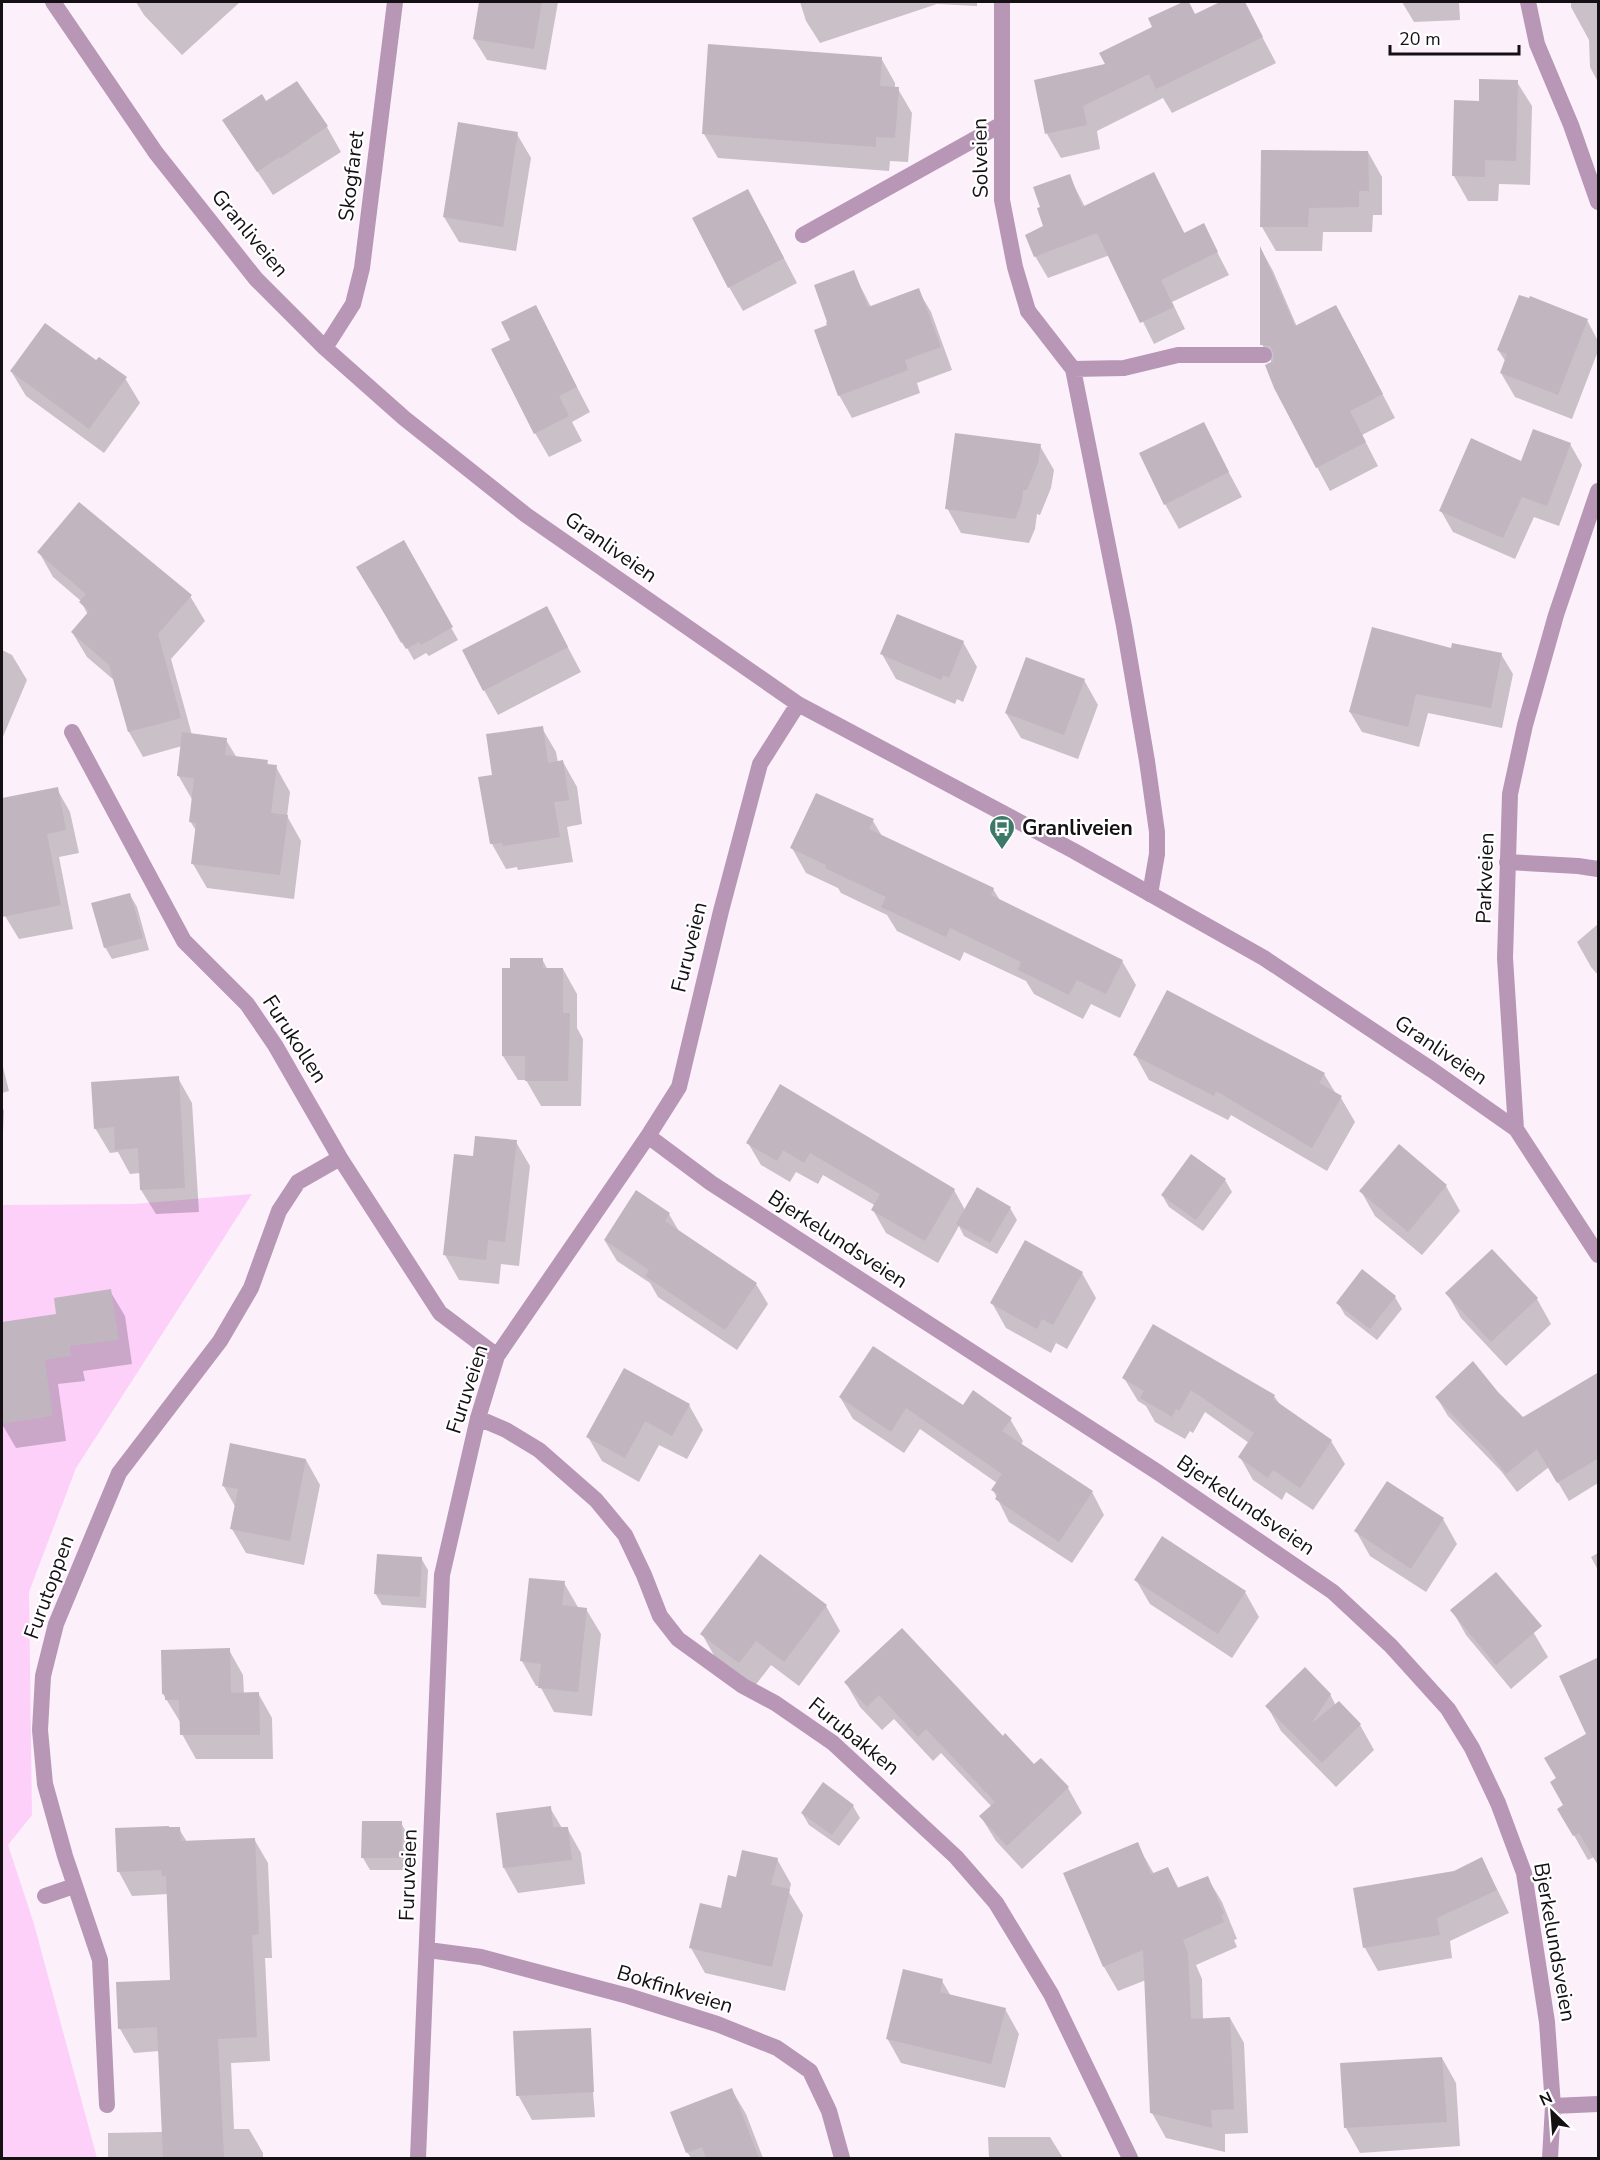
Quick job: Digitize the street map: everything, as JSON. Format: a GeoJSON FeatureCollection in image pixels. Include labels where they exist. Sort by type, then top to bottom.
{"type":"FeatureCollection","features":[{"type":"Feature","properties":{"kind":"street","name":"Granliveien"},"geometry":{"type":"LineString","coordinates":[[53,2],[156,153],[256,279],[326,348],[404,418],[526,515],[798,704],[1074,850],[1263,958],[1432,1070],[1516,1129]]}},
{"type":"Feature","properties":{"kind":"street","name":"Skogfaret"},"geometry":{"type":"LineString","coordinates":[[326,348],[353,304],[362,268],[395,2]]}},
{"type":"Feature","properties":{"kind":"street","name":"Solveien"},"geometry":{"type":"LineString","coordinates":[[1002,2],[1002,200],[1015,267],[1028,311],[1073,369]]}},
{"type":"Feature","properties":{"kind":"street"},"geometry":{"type":"LineString","coordinates":[[1528,2],[1537,44],[1572,125],[1599,202]]}},
{"type":"Feature","properties":{"kind":"street"},"geometry":{"type":"LineString","coordinates":[[803,235],[1002,124]]}},
{"type":"Feature","properties":{"kind":"street"},"geometry":{"type":"LineString","coordinates":[[1150,894],[1157,854],[1147,760],[1122,615],[1073,369],[1124,368],[1178,355],[1263,355]]}},
{"type":"Feature","properties":{"kind":"street","name":"Parkveien"},"geometry":{"type":"LineString","coordinates":[[1599,491],[1556,615],[1525,725],[1510,794],[1505,958],[1516,1129],[1599,1255]]}},
{"type":"Feature","properties":{"kind":"street","name":"Furuveien"},"geometry":{"type":"LineString","coordinates":[[418,2158],[442,1575],[478,1418],[497,1356],[679,1087],[721,911],[760,764],[798,704]]}},
{"type":"Feature","properties":{"kind":"street","name":"Furukollen"},"geometry":{"type":"LineString","coordinates":[[72,732],[184,941],[247,1004],[275,1045],[340,1158],[440,1313],[497,1356]]}},
{"type":"Feature","properties":{"kind":"street"},"geometry":{"type":"LineString","coordinates":[[1507,862],[1599,869]]}},
{"type":"Feature","properties":{"kind":"street","name":"Bjerkelundsveien"},"geometry":{"type":"LineString","coordinates":[[648,1136],[711,1183],[1159,1473],[1333,1593],[1391,1646],[1448,1709],[1472,1748],[1498,1803],[1524,1873],[1547,2022],[1553,2106],[1550,2158]]}},
{"type":"Feature","properties":{"kind":"street","name":"Furutoppen"},"geometry":{"type":"LineString","coordinates":[[107,2105],[100,1960],[74,1886],[45,1784],[40,1730],[43,1676],[56,1624],[118,1473],[220,1341],[250,1287],[279,1210],[298,1182],[340,1158]]}},
{"type":"Feature","properties":{"kind":"street","name":"Furubakken"},"geometry":{"type":"LineString","coordinates":[[478,1418],[506,1430],[539,1450],[596,1500],[625,1535],[660,1616],[678,1639],[743,1686],[775,1702],[833,1743],[956,1857],[996,1903],[1051,1994],[1130,2158]]}},
{"type":"Feature","properties":{"kind":"street"},"geometry":{"type":"LineString","coordinates":[[45,1896],[74,1886]]}},
{"type":"Feature","properties":{"kind":"street","name":"Bokfinkveien"},"geometry":{"type":"LineString","coordinates":[[428,1950],[480,1957],[628,1996],[717,2024],[777,2048],[810,2071],[829,2111],[842,2158]]}},
{"type":"Feature","properties":{"kind":"street"},"geometry":{"type":"LineString","coordinates":[[1553,2106],[1599,2104]]}},
{"type":"Feature","properties":{"kind":"shaded area"},"geometry":{"type":"Polygon","coordinates":[[[252,1194],[76,1468],[29,1592],[32,1815],[8,1845],[34,1924],[97,2158],[2,2158],[2,1205],[134,1204],[252,1194]]]}},
{"type":"Feature","properties":{"kind":"building"},"geometry":{"type":"Polygon","coordinates":[[[479,2],[542,2],[534,49],[473,39],[479,2]]]}},
{"type":"Feature","properties":{"kind":"building"},"geometry":{"type":"Polygon","coordinates":[[[1183,2],[1189,2],[1195,14],[1220,2],[1245,2],[1263,37],[1156,89],[1149,74],[1083,106],[1087,125],[1045,134],[1034,80],[1105,64],[1099,53],[1152,27],[1148,18],[1183,2]]]}},
{"type":"Feature","properties":{"kind":"building"},"geometry":{"type":"Polygon","coordinates":[[[708,44],[882,57],[880,86],[899,87],[895,138],[876,137],[876,147],[702,134],[708,44]]]}},
{"type":"Feature","properties":{"kind":"building"},"geometry":{"type":"Polygon","coordinates":[[[1479,79],[1518,80],[1516,161],[1485,160],[1485,177],[1452,176],[1454,100],[1479,101],[1479,79]]]}},
{"type":"Feature","properties":{"kind":"building"},"geometry":{"type":"Polygon","coordinates":[[[297,81],[328,126],[257,172],[222,120],[262,94],[266,101],[297,81]]]}},
{"type":"Feature","properties":{"kind":"building"},"geometry":{"type":"Polygon","coordinates":[[[458,122],[518,132],[503,227],[443,217],[458,122]]]}},
{"type":"Feature","properties":{"kind":"building"},"geometry":{"type":"Polygon","coordinates":[[[1261,150],[1368,151],[1369,191],[1359,191],[1359,207],[1309,208],[1308,227],[1260,227],[1261,150]]]}},
{"type":"Feature","properties":{"kind":"building"},"geometry":{"type":"Polygon","coordinates":[[[1154,172],[1184,233],[1204,223],[1218,252],[1161,280],[1174,307],[1140,323],[1097,233],[1034,257],[1025,235],[1043,226],[1037,208],[1040,207],[1033,187],[1070,174],[1082,207],[1154,172]]]}},
{"type":"Feature","properties":{"kind":"building"},"geometry":{"type":"Polygon","coordinates":[[[748,189],[784,258],[728,288],[692,218],[748,189]]]}},
{"type":"Feature","properties":{"kind":"building"},"geometry":{"type":"Polygon","coordinates":[[[1260,246],[1295,326],[1336,305],[1383,394],[1350,411],[1366,442],[1316,468],[1274,388],[1265,365],[1273,361],[1274,354],[1270,346],[1260,345],[1260,246]]]}},
{"type":"Feature","properties":{"kind":"building"},"geometry":{"type":"Polygon","coordinates":[[[854,270],[868,307],[919,288],[941,347],[905,360],[908,370],[838,396],[814,330],[827,325],[827,322],[814,285],[854,270]]]}},
{"type":"Feature","properties":{"kind":"building"},"geometry":{"type":"Polygon","coordinates":[[[1519,295],[1529,298],[1530,296],[1588,319],[1558,395],[1500,373],[1507,354],[1497,350],[1519,295]]]}},
{"type":"Feature","properties":{"kind":"building"},"geometry":{"type":"Polygon","coordinates":[[[536,305],[577,387],[559,396],[569,416],[534,434],[491,349],[510,340],[501,322],[536,305]]]}},
{"type":"Feature","properties":{"kind":"building"},"geometry":{"type":"Polygon","coordinates":[[[45,323],[96,360],[99,357],[127,377],[89,429],[10,371],[45,323]]]}},
{"type":"Feature","properties":{"kind":"building"},"geometry":{"type":"Polygon","coordinates":[[[1204,422],[1229,472],[1164,505],[1139,453],[1204,422]]]}},
{"type":"Feature","properties":{"kind":"building"},"geometry":{"type":"Polygon","coordinates":[[[1533,429],[1571,443],[1547,506],[1522,497],[1503,538],[1439,511],[1471,438],[1521,461],[1533,429]]]}},
{"type":"Feature","properties":{"kind":"building"},"geometry":{"type":"Polygon","coordinates":[[[955,433],[1041,444],[1038,463],[1027,490],[1023,490],[1015,519],[945,509],[955,433]]]}},
{"type":"Feature","properties":{"kind":"building"},"geometry":{"type":"Polygon","coordinates":[[[79,502],[192,595],[158,634],[181,718],[128,732],[109,665],[71,632],[89,611],[79,602],[86,594],[37,552],[79,502]]]}},
{"type":"Feature","properties":{"kind":"building"},"geometry":{"type":"Polygon","coordinates":[[[404,540],[453,627],[421,645],[419,642],[406,649],[356,567],[404,540]]]}},
{"type":"Feature","properties":{"kind":"building"},"geometry":{"type":"Polygon","coordinates":[[[547,606],[568,647],[483,691],[462,650],[547,606]]]}},
{"type":"Feature","properties":{"kind":"building"},"geometry":{"type":"Polygon","coordinates":[[[897,614],[964,641],[949,678],[943,675],[941,680],[880,654],[897,614]]]}},
{"type":"Feature","properties":{"kind":"building"},"geometry":{"type":"Polygon","coordinates":[[[1372,627],[1451,648],[1452,643],[1502,653],[1491,708],[1416,694],[1408,727],[1349,712],[1372,627]]]}},
{"type":"Feature","properties":{"kind":"building"},"geometry":{"type":"Polygon","coordinates":[[[1026,657],[1085,679],[1064,735],[1005,713],[1026,657]]]}},
{"type":"Feature","properties":{"kind":"building"},"geometry":{"type":"Polygon","coordinates":[[[543,726],[548,763],[563,760],[569,800],[554,802],[560,837],[503,846],[502,843],[490,844],[478,777],[492,775],[486,734],[543,726]]]}},
{"type":"Feature","properties":{"kind":"building"},"geometry":{"type":"Polygon","coordinates":[[[182,732],[227,738],[225,755],[268,760],[267,764],[277,765],[271,813],[288,815],[280,875],[191,864],[196,823],[189,822],[194,778],[177,776],[182,732]]]}},
{"type":"Feature","properties":{"kind":"building"},"geometry":{"type":"Polygon","coordinates":[[[58,787],[66,830],[47,834],[61,905],[2,917],[2,798],[58,787]]]}},
{"type":"Feature","properties":{"kind":"building"},"geometry":{"type":"Polygon","coordinates":[[[816,793],[874,819],[869,829],[994,888],[991,895],[1123,960],[1106,994],[1077,980],[1069,995],[1018,970],[1021,962],[950,928],[946,937],[881,907],[886,897],[825,868],[826,865],[790,848],[816,793]]]}},
{"type":"Feature","properties":{"kind":"building"},"geometry":{"type":"Polygon","coordinates":[[[130,893],[143,938],[104,948],[91,903],[130,893]]]}},
{"type":"Feature","properties":{"kind":"building"},"geometry":{"type":"Polygon","coordinates":[[[510,958],[543,958],[543,968],[563,968],[563,1013],[570,1013],[568,1081],[525,1081],[525,1056],[502,1056],[502,968],[510,968],[510,958]]]}},
{"type":"Feature","properties":{"kind":"building"},"geometry":{"type":"Polygon","coordinates":[[[1167,990],[1325,1073],[1319,1083],[1342,1096],[1312,1148],[1216,1091],[1214,1096],[1133,1055],[1167,990]]]}},
{"type":"Feature","properties":{"kind":"building"},"geometry":{"type":"Polygon","coordinates":[[[179,1076],[185,1188],[140,1190],[138,1148],[115,1150],[114,1127],[94,1129],[91,1082],[179,1076]]]}},
{"type":"Feature","properties":{"kind":"building"},"geometry":{"type":"Polygon","coordinates":[[[780,1084],[955,1189],[925,1241],[871,1210],[880,1194],[810,1153],[804,1163],[783,1150],[777,1161],[746,1143],[780,1084]]]}},
{"type":"Feature","properties":{"kind":"building"},"geometry":{"type":"Polygon","coordinates":[[[475,1136],[517,1140],[505,1242],[488,1240],[486,1260],[443,1255],[454,1154],[473,1156],[475,1136]]]}},
{"type":"Feature","properties":{"kind":"building"},"geometry":{"type":"Polygon","coordinates":[[[1399,1144],[1447,1185],[1408,1232],[1359,1191],[1399,1144]]]}},
{"type":"Feature","properties":{"kind":"building"},"geometry":{"type":"Polygon","coordinates":[[[1191,1154],[1226,1179],[1196,1220],[1161,1195],[1191,1154]]]}},
{"type":"Feature","properties":{"kind":"building"},"geometry":{"type":"Polygon","coordinates":[[[977,1187],[1011,1207],[990,1243],[956,1224],[977,1187]]]}},
{"type":"Feature","properties":{"kind":"building"},"geometry":{"type":"Polygon","coordinates":[[[636,1190],[670,1213],[665,1221],[757,1283],[725,1330],[645,1276],[649,1270],[604,1240],[636,1190]]]}},
{"type":"Feature","properties":{"kind":"building"},"geometry":{"type":"Polygon","coordinates":[[[1025,1240],[1083,1272],[1053,1325],[1042,1319],[1037,1329],[990,1303],[1025,1240]]]}},
{"type":"Feature","properties":{"kind":"building"},"geometry":{"type":"Polygon","coordinates":[[[1492,1249],[1538,1298],[1491,1342],[1445,1293],[1492,1249]]]}},
{"type":"Feature","properties":{"kind":"building"},"geometry":{"type":"Polygon","coordinates":[[[1362,1269],[1396,1296],[1370,1329],[1336,1303],[1362,1269]]]}},
{"type":"Feature","properties":{"kind":"building"},"geometry":{"type":"Polygon","coordinates":[[[111,1289],[119,1340],[70,1346],[71,1356],[45,1360],[53,1416],[2,1424],[2,1322],[56,1314],[54,1298],[111,1289]]]}},
{"type":"Feature","properties":{"kind":"building"},"geometry":{"type":"Polygon","coordinates":[[[1153,1324],[1275,1395],[1273,1399],[1332,1440],[1300,1488],[1273,1470],[1268,1478],[1238,1457],[1254,1433],[1191,1390],[1179,1411],[1176,1409],[1172,1417],[1140,1398],[1144,1391],[1122,1378],[1153,1324]]]}},
{"type":"Feature","properties":{"kind":"building"},"geometry":{"type":"Polygon","coordinates":[[[873,1346],[963,1405],[973,1390],[1012,1418],[1002,1431],[1093,1491],[1059,1542],[995,1499],[998,1494],[991,1490],[1002,1474],[906,1408],[891,1432],[839,1397],[873,1346]]]}},
{"type":"Feature","properties":{"kind":"building"},"geometry":{"type":"Polygon","coordinates":[[[1473,1361],[1498,1392],[1523,1417],[1599,1372],[1599,1458],[1557,1483],[1537,1449],[1506,1474],[1489,1452],[1435,1397],[1473,1361]]]}},
{"type":"Feature","properties":{"kind":"building"},"geometry":{"type":"Polygon","coordinates":[[[624,1368],[690,1404],[672,1436],[645,1421],[625,1458],[586,1437],[624,1368]]]}},
{"type":"Feature","properties":{"kind":"building"},"geometry":{"type":"Polygon","coordinates":[[[230,1443],[306,1459],[290,1541],[230,1529],[238,1489],[222,1486],[230,1443]]]}},
{"type":"Feature","properties":{"kind":"building"},"geometry":{"type":"Polygon","coordinates":[[[1387,1481],[1444,1518],[1411,1569],[1354,1531],[1387,1481]]]}},
{"type":"Feature","properties":{"kind":"building"},"geometry":{"type":"Polygon","coordinates":[[[1162,1536],[1246,1591],[1218,1634],[1134,1580],[1162,1536]]]}},
{"type":"Feature","properties":{"kind":"building"},"geometry":{"type":"Polygon","coordinates":[[[377,1554],[422,1557],[420,1597],[374,1594],[377,1554]]]}},
{"type":"Feature","properties":{"kind":"building"},"geometry":{"type":"Polygon","coordinates":[[[760,1554],[827,1605],[784,1662],[756,1641],[739,1663],[700,1634],[760,1554]]]}},
{"type":"Feature","properties":{"kind":"building"},"geometry":{"type":"Polygon","coordinates":[[[1496,1572],[1542,1626],[1496,1665],[1450,1610],[1496,1572]]]}},
{"type":"Feature","properties":{"kind":"building"},"geometry":{"type":"Polygon","coordinates":[[[529,1578],[565,1581],[562,1605],[587,1608],[578,1692],[538,1688],[541,1664],[520,1661],[529,1578]]]}},
{"type":"Feature","properties":{"kind":"building"},"geometry":{"type":"Polygon","coordinates":[[[902,1628],[1003,1736],[1005,1733],[1034,1764],[1041,1758],[1069,1787],[1007,1846],[979,1816],[995,1802],[926,1729],[918,1737],[879,1695],[867,1707],[844,1682],[902,1628]]]}},
{"type":"Feature","properties":{"kind":"building"},"geometry":{"type":"Polygon","coordinates":[[[230,1648],[231,1693],[259,1692],[260,1735],[180,1735],[179,1700],[165,1700],[165,1694],[162,1694],[161,1650],[230,1648]]]}},
{"type":"Feature","properties":{"kind":"building"},"geometry":{"type":"Polygon","coordinates":[[[1599,1657],[1599,1867],[1579,1833],[1573,1836],[1557,1809],[1563,1805],[1550,1782],[1556,1778],[1544,1758],[1586,1734],[1559,1676],[1599,1657]]]}},
{"type":"Feature","properties":{"kind":"building"},"geometry":{"type":"Polygon","coordinates":[[[1305,1667],[1331,1694],[1311,1724],[1339,1701],[1361,1724],[1322,1763],[1265,1706],[1305,1667]]]}},
{"type":"Feature","properties":{"kind":"building"},"geometry":{"type":"Polygon","coordinates":[[[823,1782],[854,1805],[832,1835],[801,1813],[823,1782]]]}},
{"type":"Feature","properties":{"kind":"building"},"geometry":{"type":"Polygon","coordinates":[[[551,1806],[553,1827],[568,1827],[572,1860],[503,1868],[496,1813],[551,1806]]]}},
{"type":"Feature","properties":{"kind":"building"},"geometry":{"type":"Polygon","coordinates":[[[362,1821],[402,1821],[402,1858],[361,1858],[362,1821]]]}},
{"type":"Feature","properties":{"kind":"building"},"geometry":{"type":"Polygon","coordinates":[[[180,1827],[181,1841],[255,1838],[259,1934],[252,1935],[257,2037],[218,2039],[224,2158],[163,2158],[157,2027],[118,2029],[116,1982],[170,1980],[166,1876],[162,1876],[161,1870],[117,1872],[115,1828],[180,1827]]]}},
{"type":"Feature","properties":{"kind":"building"},"geometry":{"type":"Polygon","coordinates":[[[1138,1842],[1151,1874],[1168,1867],[1177,1888],[1208,1876],[1224,1914],[1221,1915],[1224,1922],[1183,1940],[1188,1953],[1191,2019],[1230,2017],[1234,2109],[1211,2110],[1212,2128],[1150,2113],[1143,1950],[1103,1967],[1063,1873],[1138,1842]]]}},
{"type":"Feature","properties":{"kind":"building"},"geometry":{"type":"Polygon","coordinates":[[[742,1850],[778,1858],[771,1885],[790,1889],[772,1967],[689,1948],[700,1903],[721,1908],[728,1875],[736,1877],[742,1850]]]}},
{"type":"Feature","properties":{"kind":"building"},"geometry":{"type":"Polygon","coordinates":[[[1482,1857],[1497,1890],[1437,1918],[1440,1935],[1363,1948],[1353,1888],[1454,1871],[1482,1857]]]}},
{"type":"Feature","properties":{"kind":"building"},"geometry":{"type":"Polygon","coordinates":[[[903,1969],[943,1979],[940,1992],[1006,2008],[991,2064],[886,2039],[903,1969]]]}},
{"type":"Feature","properties":{"kind":"building"},"geometry":{"type":"Polygon","coordinates":[[[591,2028],[594,2092],[516,2096],[513,2031],[591,2028]]]}},
{"type":"Feature","properties":{"kind":"building"},"geometry":{"type":"Polygon","coordinates":[[[1442,2057],[1447,2122],[1344,2128],[1340,2063],[1442,2057]]]}},
{"type":"Feature","properties":{"kind":"building"},"geometry":{"type":"Polygon","coordinates":[[[732,2088],[759,2158],[706,2158],[702,2147],[686,2153],[670,2112],[732,2088]]]}},
{"type":"Feature","properties":{"kind":"place","name":"Granliveien"},"geometry":{"type":"Point","coordinates":[1002,851]}}]}
